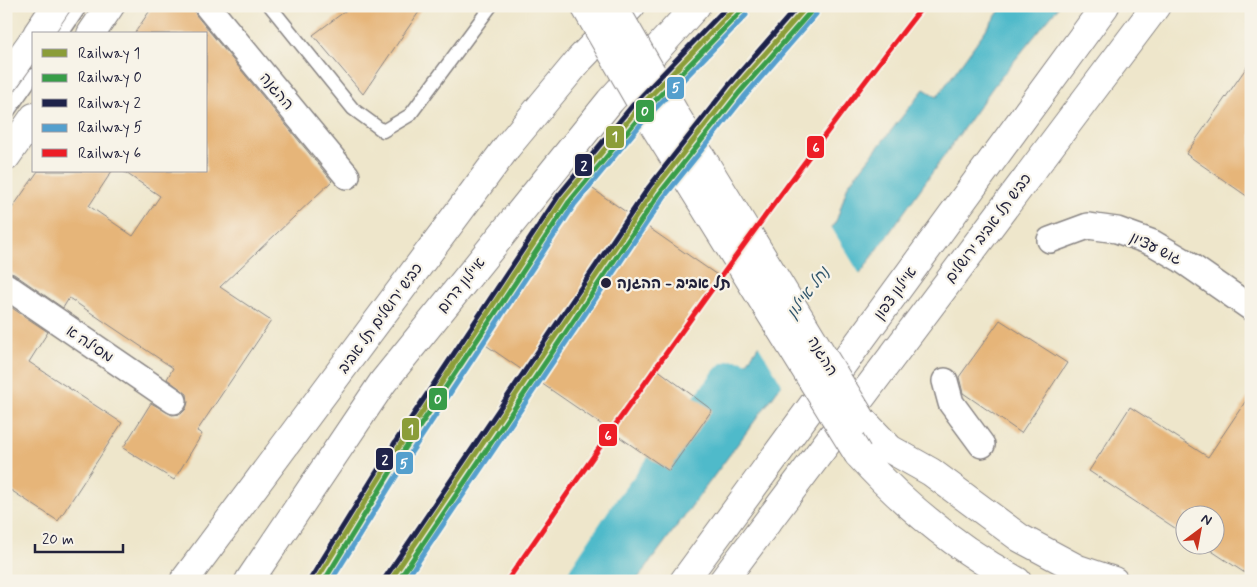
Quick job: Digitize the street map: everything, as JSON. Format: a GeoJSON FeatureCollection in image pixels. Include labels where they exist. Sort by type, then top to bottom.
{"type":"FeatureCollection","features":[{"type":"Feature","properties":{"kind":"main road"},"geometry":{"type":"LineString","coordinates":[[38,32],[56,6]]}},
{"type":"Feature","properties":{"kind":"main road"},"geometry":{"type":"LineString","coordinates":[[92,32],[110,6]]}},
{"type":"Feature","properties":{"kind":"main road","name":"ההגנה"},"geometry":{"type":"LineString","coordinates":[[585,6],[655,127],[858,454],[883,482],[938,531],[984,563],[1017,581]]}},
{"type":"Feature","properties":{"kind":"main road","name":"ההגנה"},"geometry":{"type":"LineString","coordinates":[[612,6],[675,114],[862,420],[890,449],[931,472],[1020,538],[1078,569],[1114,581]]}},
{"type":"Feature","properties":{"kind":"main road","name":"כביש ירושלים תל אביב"},"geometry":{"type":"LineString","coordinates":[[184,581],[507,148],[580,59],[631,6]]}},
{"type":"Feature","properties":{"kind":"main road","name":"איילון דרום"},"geometry":{"type":"LineString","coordinates":[[249,581],[383,382],[610,101],[696,6]]}},
{"type":"Feature","properties":{"kind":"main road","name":"איילון צפון"},"geometry":{"type":"LineString","coordinates":[[684,581],[1105,6]]}},
{"type":"Feature","properties":{"kind":"main road","name":"כביש תל אביב ירושלים"},"geometry":{"type":"LineString","coordinates":[[722,581],[1156,6]]}},
{"type":"Feature","properties":{"kind":"main road"},"geometry":{"type":"LineString","coordinates":[[6,78],[32,42]]}},
{"type":"Feature","properties":{"kind":"main road"},"geometry":{"type":"LineString","coordinates":[[6,157],[32,120]]}},
{"type":"Feature","properties":{"kind":"street","name":"ההגנה"},"geometry":{"type":"LineString","coordinates":[[207,6],[348,176]]}},
{"type":"Feature","properties":{"kind":"street","name":"גוש עציון"},"geometry":{"type":"LineString","coordinates":[[1050,240],[1088,226],[1117,230],[1153,243],[1182,260],[1251,308]]}},
{"type":"Feature","properties":{"kind":"street","name":"מסילה א"},"geometry":{"type":"LineString","coordinates":[[6,286],[174,401]]}},
{"type":"Feature","properties":{"kind":"street"},"geometry":{"type":"LineString","coordinates":[[945,381],[951,403],[982,445]]}},
{"type":"Feature","properties":{"kind":"lane"},"geometry":{"type":"LineString","coordinates":[[63,32],[81,6]]}},
{"type":"Feature","properties":{"kind":"lane"},"geometry":{"type":"LineString","coordinates":[[270,6],[354,109],[383,131],[410,115],[490,6]]}},
{"type":"Feature","properties":{"kind":"lane"},"geometry":{"type":"LineString","coordinates":[[6,115],[32,78]]}},
{"type":"Feature","properties":{"kind":"water"},"geometry":{"type":"Polygon","coordinates":[[[1003,6],[1059,6],[993,87],[774,395],[636,581],[581,581],[597,561],[608,567],[780,314],[837,219],[848,185],[924,89],[937,97],[1003,6]]]}},
{"type":"Feature","properties":{"kind":"pier"},"geometry":{"type":"Polygon","coordinates":[[[830,225],[861,276],[783,386],[757,343],[830,225]]]}},
{"type":"Feature","properties":{"kind":"building"},"geometry":{"type":"Polygon","coordinates":[[[153,6],[193,6],[196,15],[332,181],[220,287],[271,321],[197,431],[202,434],[174,480],[123,448],[151,403],[172,415],[181,414],[186,409],[188,402],[187,394],[167,379],[173,368],[69,298],[63,308],[14,274],[6,272],[6,217],[37,172],[111,172],[89,206],[133,236],[160,196],[124,172],[208,172],[208,32],[135,32],[153,6]]]}},
{"type":"Feature","properties":{"kind":"building"},"geometry":{"type":"Polygon","coordinates":[[[352,6],[423,6],[363,94],[313,35],[352,6]]]}},
{"type":"Feature","properties":{"kind":"building"},"geometry":{"type":"Polygon","coordinates":[[[1251,61],[1251,199],[1186,154],[1251,61]]]}},
{"type":"Feature","properties":{"kind":"building"},"geometry":{"type":"Polygon","coordinates":[[[590,187],[720,277],[653,366],[712,410],[669,471],[477,339],[590,187]]]}},
{"type":"Feature","properties":{"kind":"building"},"geometry":{"type":"Polygon","coordinates":[[[6,304],[48,332],[29,362],[122,423],[58,521],[6,487],[6,304]]]}},
{"type":"Feature","properties":{"kind":"building"},"geometry":{"type":"Polygon","coordinates":[[[1000,320],[1067,363],[1021,433],[963,393],[959,377],[1000,320]]]}},
{"type":"Feature","properties":{"kind":"building"},"geometry":{"type":"Polygon","coordinates":[[[1251,393],[1251,577],[1216,554],[1224,554],[1224,504],[1174,504],[1174,527],[1089,471],[1130,407],[1208,457],[1251,393]]]}},
{"type":"Feature","properties":{"kind":"waterway","name":"נחל איילון"},"geometry":{"type":"LineString","coordinates":[[593,581],[634,519],[735,386]]}},
{"type":"Feature","properties":{"kind":"rail line","name":"2"},"geometry":{"type":"LineString","coordinates":[[311,578],[394,444],[559,195],[632,106],[728,6]]}},
{"type":"Feature","properties":{"kind":"rail line","name":"1"},"geometry":{"type":"LineString","coordinates":[[316,581],[399,447],[564,198],[637,110],[737,6]]}},
{"type":"Feature","properties":{"kind":"rail line","name":"2"},"geometry":{"type":"LineString","coordinates":[[385,578],[649,187],[729,85],[798,6]]}},
{"type":"Feature","properties":{"kind":"rail line","name":"1"},"geometry":{"type":"LineString","coordinates":[[390,581],[654,190],[734,89],[807,6]]}},
{"type":"Feature","properties":{"kind":"rail line","name":"6"},"geometry":{"type":"LineString","coordinates":[[507,581],[711,290],[923,6]]}},
{"type":"Feature","properties":{"kind":"rail line","name":"0"},"geometry":{"type":"LineString","coordinates":[[324,581],[404,450],[569,202],[642,114],[742,10]]}},
{"type":"Feature","properties":{"kind":"rail line","name":"0"},"geometry":{"type":"LineString","coordinates":[[398,581],[659,194],[739,93],[812,10]]}},
{"type":"Feature","properties":{"kind":"rail line","name":"5"},"geometry":{"type":"LineString","coordinates":[[405,581],[664,197],[744,97],[816,14]]}},
{"type":"Feature","properties":{"kind":"rail line","name":"5"},"geometry":{"type":"LineString","coordinates":[[331,581],[410,454],[574,205],[646,118],[746,15]]}},
{"type":"Feature","properties":{"kind":"place","name":"תל אביב - ההגנה"},"geometry":{"type":"Point","coordinates":[606,283]}}]}
